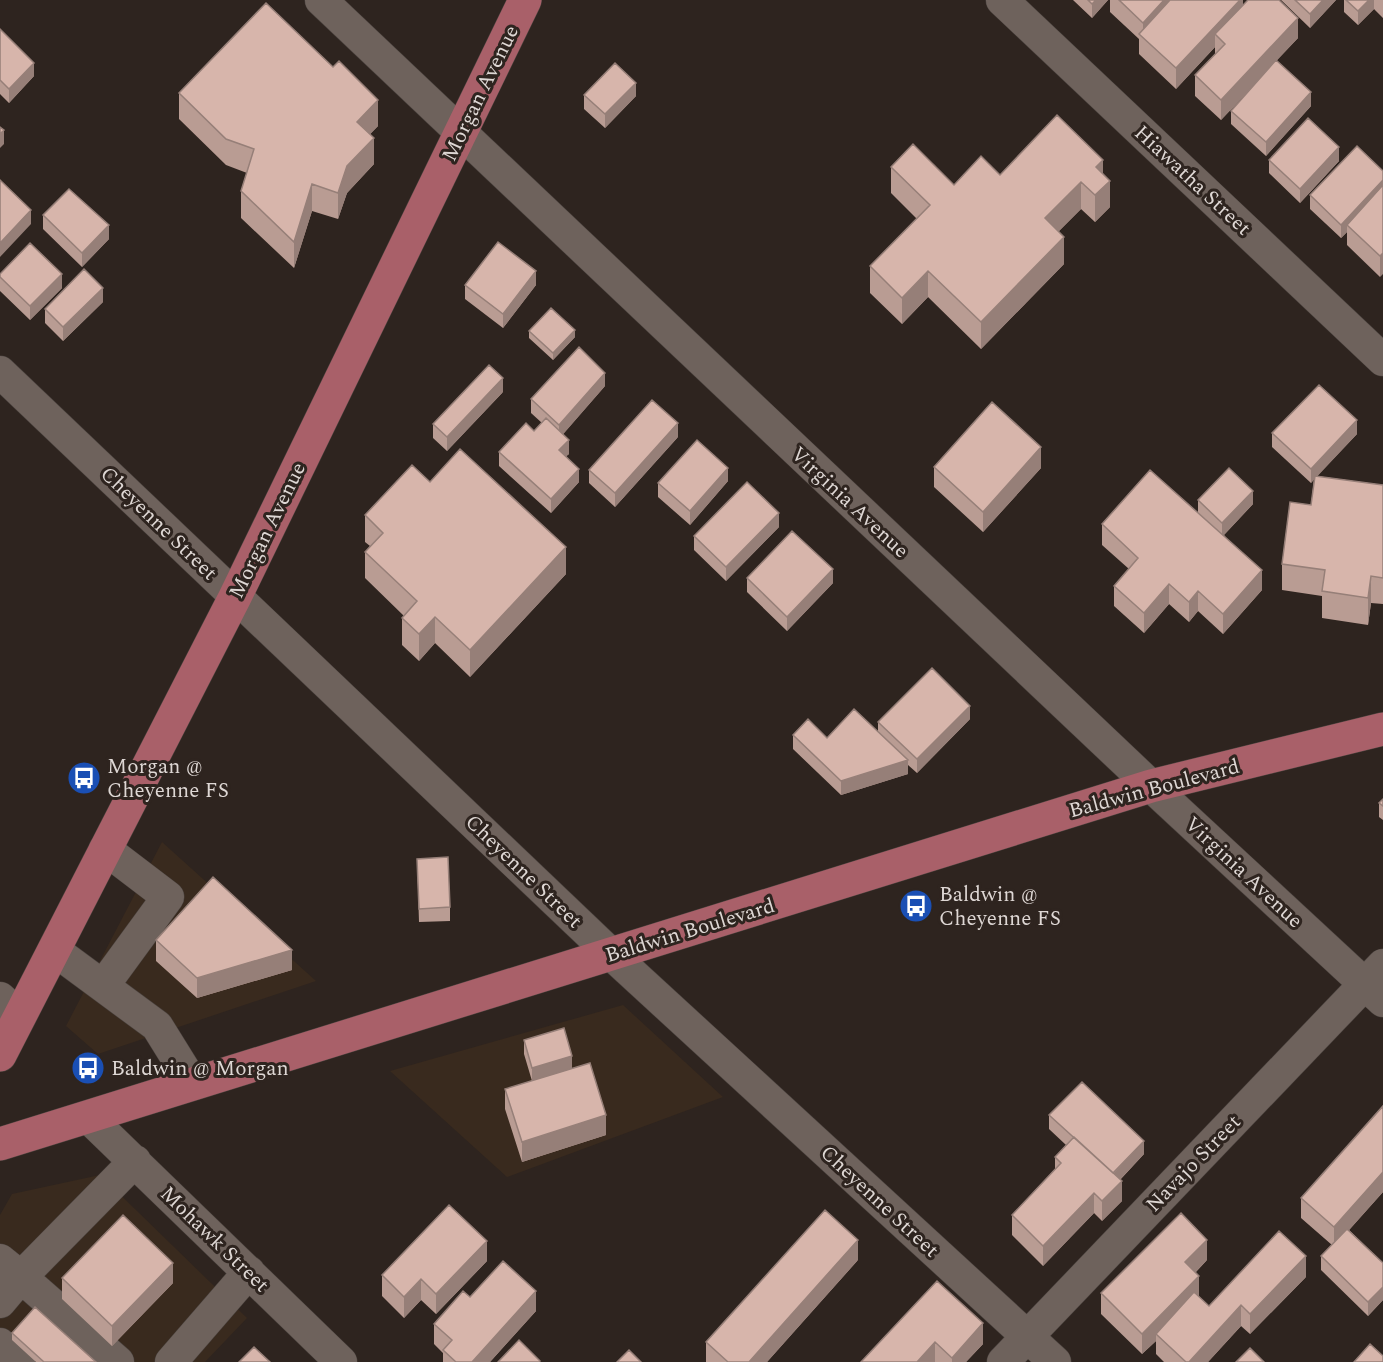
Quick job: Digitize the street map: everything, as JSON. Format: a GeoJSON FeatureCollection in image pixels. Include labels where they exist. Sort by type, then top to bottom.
{"type":"FeatureCollection","features":[{"type":"Feature","properties":{"kind":"main road","name":"Morgan Avenue"},"geometry":{"type":"LineString","coordinates":[[0,1054],[10,1007],[54,950],[235,597],[525,0]]}},
{"type":"Feature","properties":{"kind":"main road","name":"Baldwin Boulevard"},"geometry":{"type":"LineString","coordinates":[[0,1144],[1151,786],[1383,729]]}},
{"type":"Feature","properties":{"kind":"street","name":"Virginia Avenue"},"geometry":{"type":"LineString","coordinates":[[321,0],[1151,786],[1377,983]]}},
{"type":"Feature","properties":{"kind":"street","name":"Hiawatha Street"},"geometry":{"type":"LineString","coordinates":[[1002,0],[1380,351]]}},
{"type":"Feature","properties":{"kind":"street","name":"Cheyenne Street"},"geometry":{"type":"LineString","coordinates":[[0,372],[611,954],[1055,1362]]}},
{"type":"Feature","properties":{"kind":"street"},"geometry":{"type":"LineString","coordinates":[[103,986],[168,897],[105,849]]}},
{"type":"Feature","properties":{"kind":"street"},"geometry":{"type":"LineString","coordinates":[[54,950],[157,1026],[193,1084]]}},
{"type":"Feature","properties":{"kind":"street","name":"Navajo Street"},"geometry":{"type":"LineString","coordinates":[[1003,1362],[1377,983]]}},
{"type":"Feature","properties":{"kind":"street","name":"Mohawk Street"},"geometry":{"type":"LineString","coordinates":[[88,1117],[341,1362]]}},
{"type":"Feature","properties":{"kind":"street"},"geometry":{"type":"LineString","coordinates":[[0,1302],[11,1269],[135,1161]]}},
{"type":"Feature","properties":{"kind":"street"},"geometry":{"type":"LineString","coordinates":[[11,1269],[64,1327],[109,1359]]}},
{"type":"Feature","properties":{"kind":"street"},"geometry":{"type":"LineString","coordinates":[[171,1362],[249,1272]]}},
{"type":"Feature","properties":{"kind":"street"},"geometry":{"type":"LineString","coordinates":[[0,1344],[19,1362]]}},
{"type":"Feature","properties":{"kind":"shaded area"},"geometry":{"type":"Polygon","coordinates":[[[162,842],[316,981],[98,1054],[66,1026],[162,842]]]}},
{"type":"Feature","properties":{"kind":"shaded area"},"geometry":{"type":"Polygon","coordinates":[[[623,1005],[723,1097],[507,1177],[390,1071],[623,1005]]]}},
{"type":"Feature","properties":{"kind":"shaded area"},"geometry":{"type":"Polygon","coordinates":[[[100,1175],[247,1318],[205,1362],[0,1362],[0,1215],[12,1194],[100,1175]]]}},
{"type":"Feature","properties":{"kind":"building"},"geometry":{"type":"Polygon","coordinates":[[[1119,0],[1164,0],[1143,23],[1119,0]]]}},
{"type":"Feature","properties":{"kind":"building"},"geometry":{"type":"Polygon","coordinates":[[[1170,0],[1240,0],[1176,68],[1139,34],[1170,0]]]}},
{"type":"Feature","properties":{"kind":"building"},"geometry":{"type":"Polygon","coordinates":[[[1248,0],[1279,0],[1298,18],[1221,100],[1195,75],[1225,44],[1215,34],[1248,0]]]}},
{"type":"Feature","properties":{"kind":"building"},"geometry":{"type":"Polygon","coordinates":[[[1295,0],[1323,0],[1310,14],[1295,0]]]}},
{"type":"Feature","properties":{"kind":"building"},"geometry":{"type":"Polygon","coordinates":[[[1346,0],[1369,0],[1358,11],[1346,0]]]}},
{"type":"Feature","properties":{"kind":"building"},"geometry":{"type":"Polygon","coordinates":[[[266,3],[333,67],[339,61],[378,100],[357,122],[374,138],[347,166],[338,193],[312,184],[294,242],[241,191],[254,149],[226,139],[179,93],[266,3]]]}},
{"type":"Feature","properties":{"kind":"building"},"geometry":{"type":"Polygon","coordinates":[[[0,29],[34,63],[9,89],[0,80],[0,29]]]}},
{"type":"Feature","properties":{"kind":"building"},"geometry":{"type":"Polygon","coordinates":[[[1276,60],[1311,92],[1266,142],[1231,111],[1276,60]]]}},
{"type":"Feature","properties":{"kind":"building"},"geometry":{"type":"Polygon","coordinates":[[[615,63],[636,83],[605,114],[584,95],[615,63]]]}},
{"type":"Feature","properties":{"kind":"building"},"geometry":{"type":"Polygon","coordinates":[[[1057,115],[1103,160],[1096,167],[1110,181],[1095,195],[1081,182],[1045,218],[1064,237],[981,322],[928,271],[902,298],[870,266],[930,205],[891,167],[913,144],[954,185],[981,156],[1000,175],[1057,115]]]}},
{"type":"Feature","properties":{"kind":"building"},"geometry":{"type":"Polygon","coordinates":[[[1308,118],[1339,147],[1300,189],[1269,160],[1308,118]]]}},
{"type":"Feature","properties":{"kind":"building"},"geometry":{"type":"Polygon","coordinates":[[[1357,146],[1383,171],[1383,180],[1341,225],[1310,195],[1357,146]]]}},
{"type":"Feature","properties":{"kind":"building"},"geometry":{"type":"Polygon","coordinates":[[[0,180],[31,210],[0,243],[0,180]]]}},
{"type":"Feature","properties":{"kind":"building"},"geometry":{"type":"Polygon","coordinates":[[[1383,185],[1383,253],[1380,256],[1347,225],[1383,185]]]}},
{"type":"Feature","properties":{"kind":"building"},"geometry":{"type":"Polygon","coordinates":[[[69,189],[109,225],[82,253],[43,215],[69,189]]]}},
{"type":"Feature","properties":{"kind":"building"},"geometry":{"type":"Polygon","coordinates":[[[498,242],[536,271],[503,314],[465,285],[498,242]]]}},
{"type":"Feature","properties":{"kind":"building"},"geometry":{"type":"Polygon","coordinates":[[[30,243],[62,274],[30,306],[0,277],[0,274],[30,243]]]}},
{"type":"Feature","properties":{"kind":"building"},"geometry":{"type":"Polygon","coordinates":[[[84,269],[103,288],[63,327],[45,309],[84,269]]]}},
{"type":"Feature","properties":{"kind":"building"},"geometry":{"type":"Polygon","coordinates":[[[551,308],[575,330],[553,353],[529,331],[551,308]]]}},
{"type":"Feature","properties":{"kind":"building"},"geometry":{"type":"Polygon","coordinates":[[[579,347],[605,373],[559,425],[531,399],[579,347]]]}},
{"type":"Feature","properties":{"kind":"building"},"geometry":{"type":"Polygon","coordinates":[[[489,365],[503,378],[447,437],[433,424],[489,365]]]}},
{"type":"Feature","properties":{"kind":"building"},"geometry":{"type":"Polygon","coordinates":[[[1319,385],[1357,420],[1311,469],[1272,433],[1319,385]]]}},
{"type":"Feature","properties":{"kind":"building"},"geometry":{"type":"Polygon","coordinates":[[[652,400],[678,423],[615,493],[589,470],[652,400]]]}},
{"type":"Feature","properties":{"kind":"building"},"geometry":{"type":"Polygon","coordinates":[[[992,402],[1041,447],[983,512],[934,467],[992,402]]]}},
{"type":"Feature","properties":{"kind":"building"},"geometry":{"type":"Polygon","coordinates":[[[546,418],[569,440],[559,450],[579,469],[551,499],[499,452],[526,423],[534,431],[546,418]]]}},
{"type":"Feature","properties":{"kind":"building"},"geometry":{"type":"Polygon","coordinates":[[[697,440],[728,468],[690,511],[658,483],[697,440]]]}},
{"type":"Feature","properties":{"kind":"building"},"geometry":{"type":"Polygon","coordinates":[[[460,449],[566,547],[470,650],[435,617],[419,634],[402,618],[417,601],[365,552],[383,533],[365,515],[412,465],[430,482],[460,449]]]}},
{"type":"Feature","properties":{"kind":"building"},"geometry":{"type":"Polygon","coordinates":[[[1229,468],[1253,491],[1222,523],[1198,500],[1229,468]]]}},
{"type":"Feature","properties":{"kind":"building"},"geometry":{"type":"Polygon","coordinates":[[[1150,470],[1262,570],[1223,614],[1198,591],[1189,602],[1169,584],[1144,613],[1114,586],[1138,558],[1102,524],[1150,470]]]}},
{"type":"Feature","properties":{"kind":"building"},"geometry":{"type":"Polygon","coordinates":[[[1315,476],[1383,485],[1383,578],[1371,576],[1368,598],[1322,591],[1325,570],[1282,564],[1290,502],[1311,505],[1315,476]]]}},
{"type":"Feature","properties":{"kind":"building"},"geometry":{"type":"Polygon","coordinates":[[[747,482],[779,513],[726,567],[694,536],[747,482]]]}},
{"type":"Feature","properties":{"kind":"building"},"geometry":{"type":"Polygon","coordinates":[[[792,531],[833,569],[787,617],[747,578],[792,531]]]}},
{"type":"Feature","properties":{"kind":"building"},"geometry":{"type":"Polygon","coordinates":[[[932,668],[970,706],[917,759],[878,722],[932,668]]]}},
{"type":"Feature","properties":{"kind":"building"},"geometry":{"type":"Polygon","coordinates":[[[854,709],[908,760],[841,781],[793,735],[808,719],[827,738],[854,709]]]}},
{"type":"Feature","properties":{"kind":"building"},"geometry":{"type":"Polygon","coordinates":[[[448,857],[450,907],[419,909],[417,859],[448,857]]]}},
{"type":"Feature","properties":{"kind":"building"},"geometry":{"type":"Polygon","coordinates":[[[213,877],[292,950],[197,978],[156,940],[213,877]]]}},
{"type":"Feature","properties":{"kind":"building"},"geometry":{"type":"Polygon","coordinates":[[[564,1028],[572,1056],[532,1068],[524,1040],[564,1028]]]}},
{"type":"Feature","properties":{"kind":"building"},"geometry":{"type":"Polygon","coordinates":[[[590,1063],[606,1115],[522,1142],[505,1089],[590,1063]]]}},
{"type":"Feature","properties":{"kind":"building"},"geometry":{"type":"Polygon","coordinates":[[[1082,1082],[1144,1141],[1113,1173],[1049,1115],[1082,1082]]]}},
{"type":"Feature","properties":{"kind":"building"},"geometry":{"type":"Polygon","coordinates":[[[1383,1106],[1383,1172],[1334,1227],[1301,1198],[1383,1106]]]}},
{"type":"Feature","properties":{"kind":"building"},"geometry":{"type":"Polygon","coordinates":[[[1074,1137],[1122,1181],[1102,1201],[1094,1193],[1043,1246],[1012,1215],[1061,1163],[1055,1157],[1074,1137]]]}},
{"type":"Feature","properties":{"kind":"building"},"geometry":{"type":"Polygon","coordinates":[[[449,1205],[487,1241],[436,1294],[421,1279],[404,1297],[382,1275],[449,1205]]]}},
{"type":"Feature","properties":{"kind":"building"},"geometry":{"type":"Polygon","coordinates":[[[825,1210],[858,1240],[749,1362],[728,1362],[706,1342],[825,1210]]]}},
{"type":"Feature","properties":{"kind":"building"},"geometry":{"type":"Polygon","coordinates":[[[1181,1213],[1207,1240],[1185,1262],[1199,1276],[1142,1334],[1101,1293],[1181,1213]]]}},
{"type":"Feature","properties":{"kind":"building"},"geometry":{"type":"Polygon","coordinates":[[[123,1215],[173,1263],[112,1326],[62,1278],[123,1215]]]}},
{"type":"Feature","properties":{"kind":"building"},"geometry":{"type":"Polygon","coordinates":[[[1347,1229],[1383,1263],[1383,1287],[1368,1302],[1321,1256],[1347,1229]]]}},
{"type":"Feature","properties":{"kind":"building"},"geometry":{"type":"Polygon","coordinates":[[[1279,1231],[1306,1256],[1250,1314],[1241,1305],[1189,1362],[1186,1362],[1156,1334],[1194,1292],[1209,1306],[1279,1231]]]}},
{"type":"Feature","properties":{"kind":"building"},"geometry":{"type":"Polygon","coordinates":[[[503,1261],[536,1291],[472,1362],[456,1362],[443,1350],[452,1340],[434,1324],[463,1291],[470,1297],[503,1261]]]}},
{"type":"Feature","properties":{"kind":"building"},"geometry":{"type":"Polygon","coordinates":[[[937,1281],[983,1323],[952,1358],[935,1342],[917,1362],[861,1362],[937,1281]]]}},
{"type":"Feature","properties":{"kind":"building"},"geometry":{"type":"Polygon","coordinates":[[[35,1307],[96,1362],[44,1362],[12,1333],[35,1307]]]}},
{"type":"Feature","properties":{"kind":"building"},"geometry":{"type":"Polygon","coordinates":[[[519,1340],[540,1361],[498,1362],[519,1340]]]}},
{"type":"Feature","properties":{"kind":"building"},"geometry":{"type":"Polygon","coordinates":[[[1370,1344],[1383,1356],[1383,1362],[1354,1362],[1370,1344]]]}},
{"type":"Feature","properties":{"kind":"building"},"geometry":{"type":"Polygon","coordinates":[[[254,1347],[270,1362],[239,1362],[254,1347]]]}},
{"type":"Feature","properties":{"kind":"building"},"geometry":{"type":"Polygon","coordinates":[[[1250,1348],[1264,1362],[1236,1362],[1250,1348]]]}},
{"type":"Feature","properties":{"kind":"building"},"geometry":{"type":"Polygon","coordinates":[[[629,1350],[641,1362],[617,1362],[629,1350]]]}},
{"type":"Feature","properties":{"kind":"place","name":"Morgan @ Cheyenne FS"},"geometry":{"type":"Point","coordinates":[84,778]}},
{"type":"Feature","properties":{"kind":"place","name":"Baldwin @ Cheyenne FS"},"geometry":{"type":"Point","coordinates":[916,906]}},
{"type":"Feature","properties":{"kind":"place","name":"Baldwin @ Morgan"},"geometry":{"type":"Point","coordinates":[88,1068]}}]}
